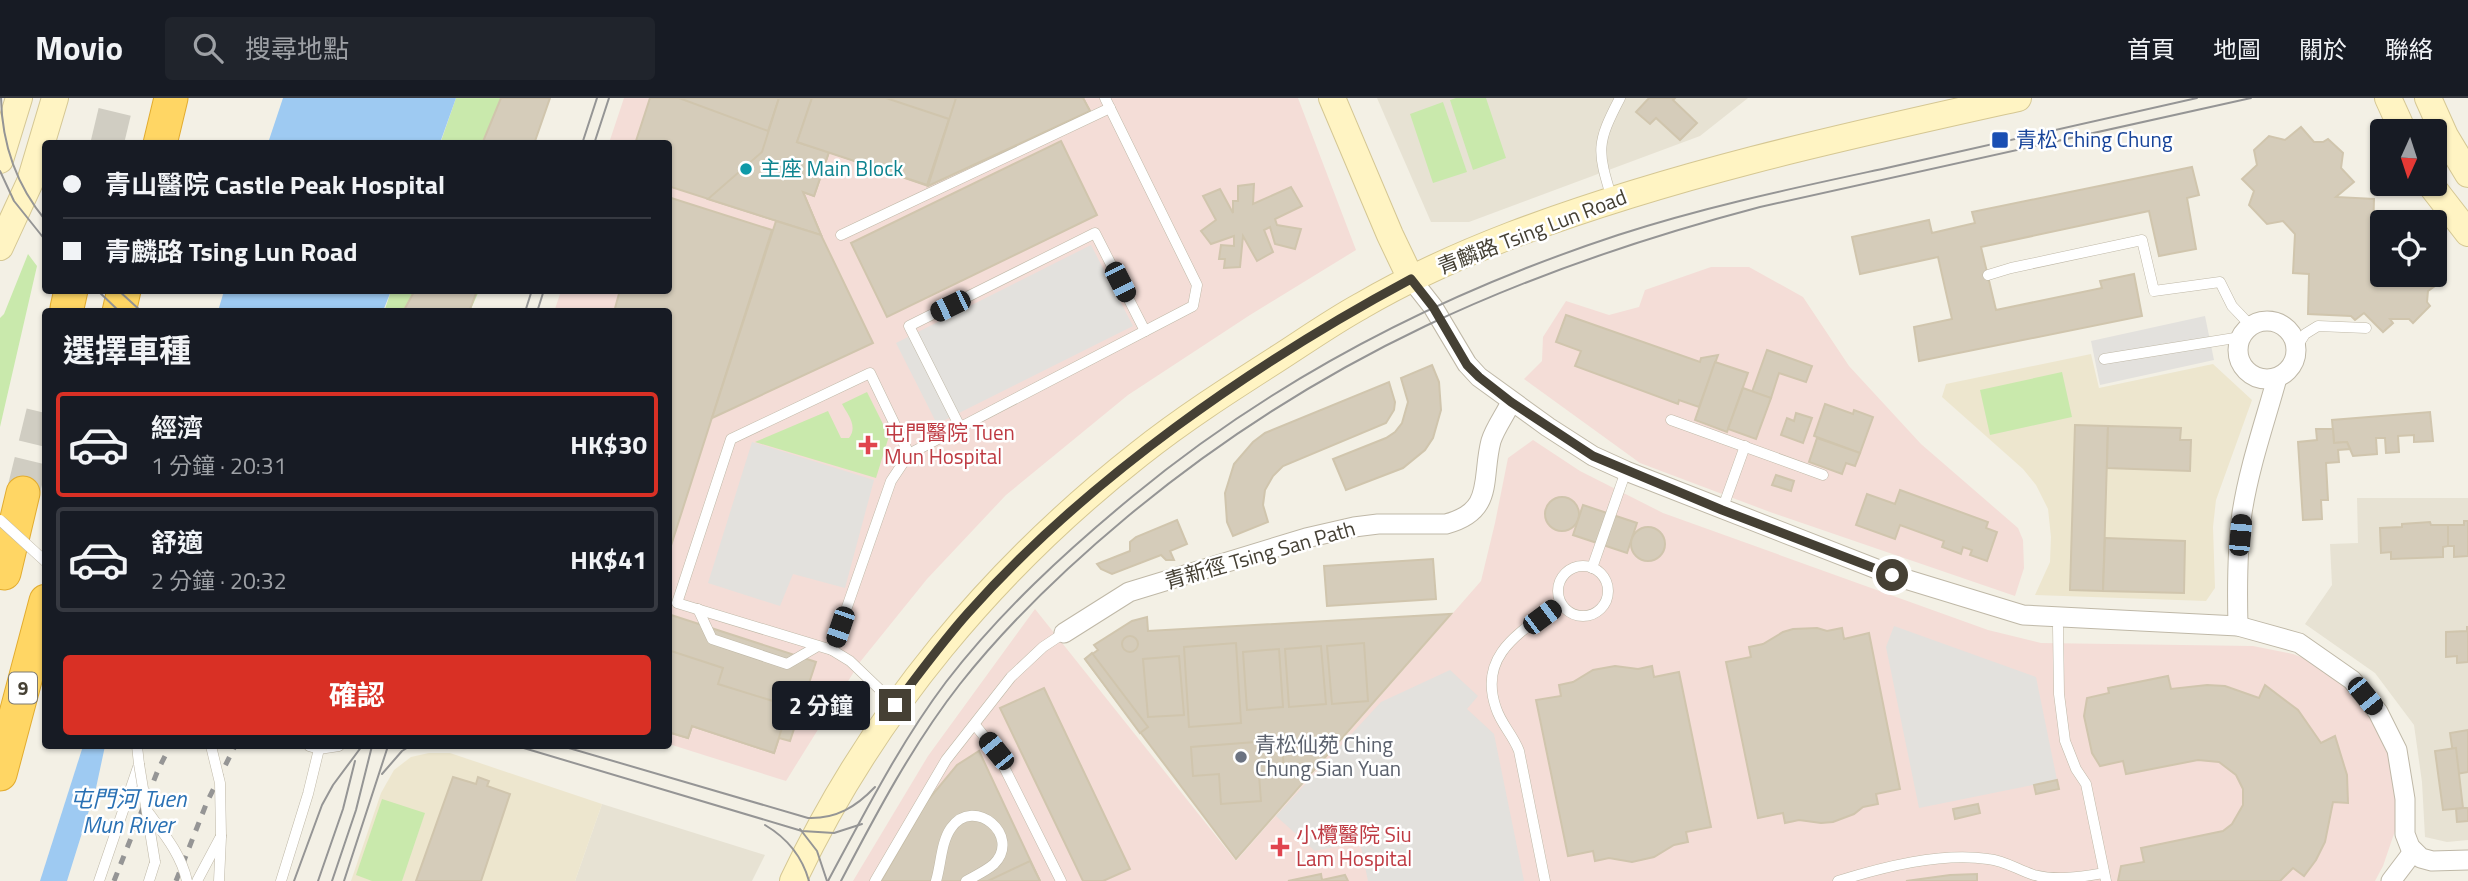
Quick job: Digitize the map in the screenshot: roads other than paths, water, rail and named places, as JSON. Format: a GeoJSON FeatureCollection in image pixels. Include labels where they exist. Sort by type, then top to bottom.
{"type":"FeatureCollection","features":[{"type":"Feature","properties":{"kind":"highway"},"geometry":{"type":"LineString","coordinates":[[161,140],[171,98]]}},
{"type":"Feature","properties":{"kind":"highway"},"geometry":{"type":"LineString","coordinates":[[4,573],[23,493]]}},
{"type":"Feature","properties":{"kind":"highway","name":"9"},"geometry":{"type":"LineString","coordinates":[[0,774],[42,616]]}},
{"type":"Feature","properties":{"kind":"street"},"geometry":{"type":"LineString","coordinates":[[0,160],[19,98]]}},
{"type":"Feature","properties":{"kind":"street"},"geometry":{"type":"LineString","coordinates":[[42,140],[55,98]]}},
{"type":"Feature","properties":{"kind":"street"},"geometry":{"type":"LineString","coordinates":[[1332,98],[1411,279],[1433,307],[1467,365],[1511,402],[1593,456],[1626,471],[1892,575],[2023,615],[2238,626],[2299,643],[2352,680],[2378,712],[2397,750],[2406,799],[2405,834],[2413,852],[2432,861],[2468,860]]}},
{"type":"Feature","properties":{"kind":"street","name":"青麟路 Tsing Lun Road"},"geometry":{"type":"LineString","coordinates":[[793,881],[821,825],[895,705],[968,613],[1051,529],[1140,453],[1254,374],[1358,307],[1411,279],[1510,236],[1613,200],[1746,160],[2018,98]]}},
{"type":"Feature","properties":{"kind":"street"},"geometry":{"type":"LineString","coordinates":[[2388,98],[2398,119]]}},
{"type":"Feature","properties":{"kind":"street"},"geometry":{"type":"LineString","coordinates":[[2428,98],[2445,135],[2468,174]]}},
{"type":"Feature","properties":{"kind":"street"},"geometry":{"type":"LineString","coordinates":[[0,247],[30,182],[42,142]]}},
{"type":"Feature","properties":{"kind":"street"},"geometry":{"type":"LineString","coordinates":[[2439,196],[2468,233]]}},
{"type":"Feature","properties":{"kind":"street"},"geometry":{"type":"LineString","coordinates":[[2238,626],[2238,578],[2246,492],[2277,378],[2292,366],[2296,348],[2294,338],[2280,324],[2271,321],[2246,331],[2239,356],[2242,365],[2258,378],[2277,378]]}},
{"type":"Feature","properties":{"kind":"street","name":"青新徑 Tsing San Path"},"geometry":{"type":"LineString","coordinates":[[1064,633],[1129,592],[1306,538],[1354,527],[1390,524],[1437,525],[1457,521],[1480,502],[1487,481],[1492,440],[1511,402]]}},
{"type":"Feature","properties":{"kind":"street"},"geometry":{"type":"LineString","coordinates":[[2391,881],[2413,852]]}},
{"type":"Feature","properties":{"kind":"lane"},"geometry":{"type":"LineString","coordinates":[[1613,200],[1600,157],[1604,129],[1620,98]]}},
{"type":"Feature","properties":{"kind":"lane"},"geometry":{"type":"LineString","coordinates":[[832,650],[891,481],[909,454],[1193,306],[1198,285],[1108,103],[841,235]]}},
{"type":"Feature","properties":{"kind":"lane"},"geometry":{"type":"LineString","coordinates":[[960,427],[909,326],[1096,233],[1145,331]]}},
{"type":"Feature","properties":{"kind":"lane"},"geometry":{"type":"LineString","coordinates":[[1988,275],[2142,240],[2154,291],[2220,282],[2246,331],[2104,359]]}},
{"type":"Feature","properties":{"kind":"lane"},"geometry":{"type":"LineString","coordinates":[[2296,348],[2305,334],[2318,326],[2366,328]]}},
{"type":"Feature","properties":{"kind":"lane"},"geometry":{"type":"LineString","coordinates":[[895,705],[850,661],[832,650],[677,603],[731,439],[870,373],[909,454]]}},
{"type":"Feature","properties":{"kind":"lane"},"geometry":{"type":"LineString","coordinates":[[1671,420],[1823,475]]}},
{"type":"Feature","properties":{"kind":"lane"},"geometry":{"type":"LineString","coordinates":[[1722,510],[1745,446]]}},
{"type":"Feature","properties":{"kind":"lane"},"geometry":{"type":"LineString","coordinates":[[1592,568],[1626,471]]}},
{"type":"Feature","properties":{"kind":"lane"},"geometry":{"type":"LineString","coordinates":[[0,520],[42,558]]}},
{"type":"Feature","properties":{"kind":"lane"},"geometry":{"type":"LineString","coordinates":[[1577,567],[1592,568],[1604,577],[1608,598],[1593,615],[1571,614],[1560,603],[1558,588],[1564,575],[1577,567]]}},
{"type":"Feature","properties":{"kind":"lane"},"geometry":{"type":"LineString","coordinates":[[1545,881],[1519,751],[1500,717],[1491,685],[1495,663],[1507,643],[1560,603]]}},
{"type":"Feature","properties":{"kind":"lane"},"geometry":{"type":"LineString","coordinates":[[698,609],[712,639],[787,664],[818,646]]}},
{"type":"Feature","properties":{"kind":"lane"},"geometry":{"type":"LineString","coordinates":[[1838,881],[1894,866],[1967,858],[2001,861],[2034,875],[2058,880],[2105,877],[2086,784],[2064,741],[2059,694],[2059,627]]}},
{"type":"Feature","properties":{"kind":"lane"},"geometry":{"type":"LineString","coordinates":[[875,881],[946,760],[1011,677],[1043,647],[1064,633]]}},
{"type":"Feature","properties":{"kind":"lane"},"geometry":{"type":"LineString","coordinates":[[975,725],[996,751],[1061,881]]}},
{"type":"Feature","properties":{"kind":"lane"},"geometry":{"type":"LineString","coordinates":[[137,749],[158,881]]}},
{"type":"Feature","properties":{"kind":"lane"},"geometry":{"type":"LineString","coordinates":[[212,749],[220,783],[219,881]]}},
{"type":"Feature","properties":{"kind":"lane"},"geometry":{"type":"LineString","coordinates":[[281,881],[309,794],[314,749]]}},
{"type":"Feature","properties":{"kind":"lane"},"geometry":{"type":"LineString","coordinates":[[99,881],[139,764]]}},
{"type":"Feature","properties":{"kind":"lane"},"geometry":{"type":"LineString","coordinates":[[147,810],[173,846],[184,867],[187,881]]}},
{"type":"Feature","properties":{"kind":"lane"},"geometry":{"type":"LineString","coordinates":[[936,881],[948,832],[953,825],[968,816],[983,817],[996,825],[1002,849],[1000,856],[991,866],[965,881]]}},
{"type":"Feature","properties":{"kind":"lane"},"geometry":{"type":"LineString","coordinates":[[197,881],[221,836]]}},
{"type":"Feature","properties":{"kind":"lane"},"geometry":{"type":"LineString","coordinates":[[149,881],[155,862]]}},
{"type":"Feature","properties":{"kind":"water"},"geometry":{"type":"Polygon","coordinates":[[[283,98],[456,98],[441,140],[269,140],[283,98]]]}},
{"type":"Feature","properties":{"kind":"water"},"geometry":{"type":"Polygon","coordinates":[[[223,294],[390,294],[384,308],[219,308],[223,294]]]}},
{"type":"Feature","properties":{"kind":"water","name":"屯門河 Tuen Mun River"},"geometry":{"type":"Polygon","coordinates":[[[82,749],[224,749],[169,881],[40,881],[82,749]]]}},
{"type":"Feature","properties":{"kind":"tunnel"},"geometry":{"type":"LineString","coordinates":[[108,140],[118,98]]}},
{"type":"Feature","properties":{"kind":"tunnel"},"geometry":{"type":"LineString","coordinates":[[23,493],[42,415]]}},
{"type":"Feature","properties":{"kind":"tram line"},"geometry":{"type":"LineString","coordinates":[[1,98],[4,132],[13,163],[26,193],[42,216]]}},
{"type":"Feature","properties":{"kind":"tram line"},"geometry":{"type":"LineString","coordinates":[[583,140],[597,98]]}},
{"type":"Feature","properties":{"kind":"tram line"},"geometry":{"type":"LineString","coordinates":[[595,140],[609,98]]}},
{"type":"Feature","properties":{"kind":"tram line"},"geometry":{"type":"LineString","coordinates":[[828,881],[913,729],[946,682],[988,631],[1058,561],[1133,496],[1188,453],[1303,377],[1425,312],[1552,258],[1618,235],[1753,198],[2197,98]]}},
{"type":"Feature","properties":{"kind":"tram line"},"geometry":{"type":"LineString","coordinates":[[841,881],[926,731],[960,684],[1019,617],[1105,536],[1199,461],[1273,410],[1348,366],[1426,326],[1505,291],[1672,232],[1760,207],[2251,98]]}},
{"type":"Feature","properties":{"kind":"tram line"},"geometry":{"type":"LineString","coordinates":[[0,171],[14,201],[42,236]]}},
{"type":"Feature","properties":{"kind":"tram line"},"geometry":{"type":"LineString","coordinates":[[101,294],[116,308]]}},
{"type":"Feature","properties":{"kind":"tram line"},"geometry":{"type":"LineString","coordinates":[[122,294],[138,308]]}},
{"type":"Feature","properties":{"kind":"tram line"},"geometry":{"type":"LineString","coordinates":[[526,308],[531,294]]}},
{"type":"Feature","properties":{"kind":"tram line"},"geometry":{"type":"LineString","coordinates":[[538,308],[543,294]]}},
{"type":"Feature","properties":{"kind":"tram line"},"geometry":{"type":"LineString","coordinates":[[294,881],[322,805],[360,749]]}},
{"type":"Feature","properties":{"kind":"tram line"},"geometry":{"type":"LineString","coordinates":[[332,881],[356,810],[371,749]]}},
{"type":"Feature","properties":{"kind":"tram line"},"geometry":{"type":"LineString","coordinates":[[344,881],[387,749]]}},
{"type":"Feature","properties":{"kind":"tram line"},"geometry":{"type":"LineString","coordinates":[[382,774],[405,749]]}},
{"type":"Feature","properties":{"kind":"tram line"},"geometry":{"type":"LineString","coordinates":[[527,749],[802,831],[834,833],[862,824]]}},
{"type":"Feature","properties":{"kind":"tram line"},"geometry":{"type":"LineString","coordinates":[[572,749],[808,818],[828,816],[845,810],[875,787]]}},
{"type":"Feature","properties":{"kind":"tram line"},"geometry":{"type":"LineString","coordinates":[[318,881],[343,809],[355,761]]}},
{"type":"Feature","properties":{"kind":"tram line"},"geometry":{"type":"LineString","coordinates":[[765,825],[793,848],[809,881]]}},
{"type":"Feature","properties":{"kind":"tram line"},"geometry":{"type":"LineString","coordinates":[[800,829],[817,851],[827,881]]}},
{"type":"Feature","properties":{"kind":"railway"},"geometry":{"type":"LineString","coordinates":[[114,881],[168,749]]}},
{"type":"Feature","properties":{"kind":"railway"},"geometry":{"type":"LineString","coordinates":[[176,881],[207,802],[234,749]]}},
{"type":"Feature","properties":{"kind":"place","name":"青松 Ching Chung"},"geometry":{"type":"Point","coordinates":[2000,140]}},
{"type":"Feature","properties":{"kind":"place","name":"主座 Main Block"},"geometry":{"type":"Point","coordinates":[746,169]}},
{"type":"Feature","properties":{"kind":"place","name":"屯門醫院 Tuen Mun Hospital"},"geometry":{"type":"Point","coordinates":[868,445]}},
{"type":"Feature","properties":{"kind":"place","name":"青松仙苑 Ching Chung Sian Yuan"},"geometry":{"type":"Point","coordinates":[1241,757]}},
{"type":"Feature","properties":{"kind":"place","name":"小欖醫院 Siu Lam Hospital"},"geometry":{"type":"Point","coordinates":[1280,847]}}]}
